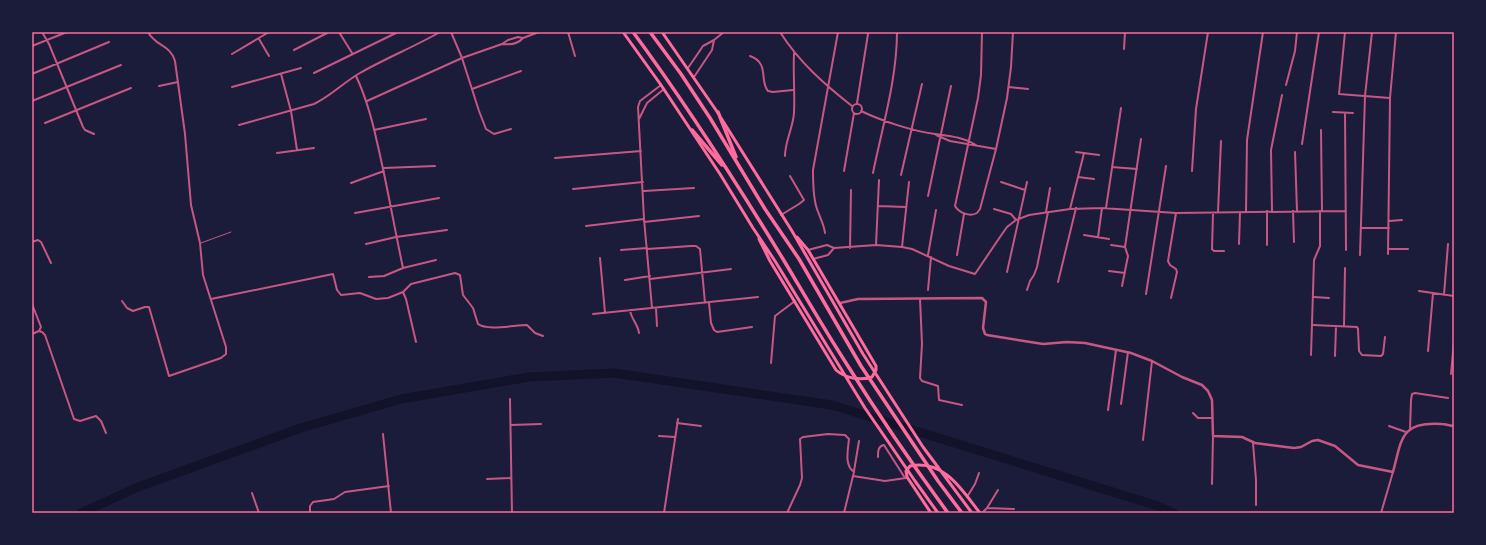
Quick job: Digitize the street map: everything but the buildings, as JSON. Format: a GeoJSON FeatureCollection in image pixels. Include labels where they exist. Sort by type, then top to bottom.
{"type":"FeatureCollection","features":[{"type":"Feature","properties":{"kind":"main road"},"geometry":{"type":"LineString","coordinates":[[623,32],[692,130],[775,261],[865,408],[938,513]]}},
{"type":"Feature","properties":{"kind":"main road"},"geometry":{"type":"LineString","coordinates":[[633,32],[670,82],[783,259],[846,364],[923,479],[948,513]]}},
{"type":"Feature","properties":{"kind":"main road"},"geometry":{"type":"LineString","coordinates":[[650,32],[681,74],[765,209],[799,259],[861,366],[938,481],[962,513]]}},
{"type":"Feature","properties":{"kind":"main road"},"geometry":{"type":"LineString","coordinates":[[662,32],[718,112],[792,231],[863,354],[923,447],[972,513]]}},
{"type":"Feature","properties":{"kind":"main road"},"geometry":{"type":"LineString","coordinates":[[718,112],[740,167]]}},
{"type":"Feature","properties":{"kind":"main road"},"geometry":{"type":"LineString","coordinates":[[692,130],[729,174]]}},
{"type":"Feature","properties":{"kind":"main road"},"geometry":{"type":"LineString","coordinates":[[753,228],[770,261],[836,370],[840,374],[850,377],[867,379],[872,377],[876,370],[876,366],[808,250],[792,231]]}},
{"type":"Feature","properties":{"kind":"main road"},"geometry":{"type":"LineString","coordinates":[[931,513],[906,477],[906,471],[910,466],[921,465],[934,467],[944,472],[958,484],[981,513]]}},
{"type":"Feature","properties":{"kind":"street"},"geometry":{"type":"LineString","coordinates":[[42,32],[47,40],[85,130],[94,134]]}},
{"type":"Feature","properties":{"kind":"street"},"geometry":{"type":"LineString","coordinates":[[32,46],[67,32]]}},
{"type":"Feature","properties":{"kind":"street"},"geometry":{"type":"LineString","coordinates":[[122,301],[127,308],[133,311],[149,307],[169,376],[221,358],[226,354],[226,347],[203,275],[200,243],[191,205],[185,134],[175,61],[173,54],[153,40],[148,32]]}},
{"type":"Feature","properties":{"kind":"street"},"geometry":{"type":"LineString","coordinates":[[232,54],[269,32]]}},
{"type":"Feature","properties":{"kind":"street"},"geometry":{"type":"LineString","coordinates":[[294,50],[329,32]]}},
{"type":"Feature","properties":{"kind":"street"},"geometry":{"type":"LineString","coordinates":[[340,32],[352,53]]}},
{"type":"Feature","properties":{"kind":"street"},"geometry":{"type":"LineString","coordinates":[[314,72],[398,32]]}},
{"type":"Feature","properties":{"kind":"street"},"geometry":{"type":"LineString","coordinates":[[239,125],[291,111],[325,99],[356,76],[383,60],[440,32]]}},
{"type":"Feature","properties":{"kind":"street"},"geometry":{"type":"LineString","coordinates":[[451,32],[462,58],[486,129],[494,134],[511,129]]}},
{"type":"Feature","properties":{"kind":"street"},"geometry":{"type":"LineString","coordinates":[[502,44],[509,45],[520,42],[523,38],[539,32]]}},
{"type":"Feature","properties":{"kind":"street"},"geometry":{"type":"LineString","coordinates":[[568,32],[575,56]]}},
{"type":"Feature","properties":{"kind":"street"},"geometry":{"type":"LineString","coordinates":[[688,68],[703,46],[724,32]]}},
{"type":"Feature","properties":{"kind":"street"},"geometry":{"type":"LineString","coordinates":[[780,32],[794,53],[829,88],[852,106],[854,113],[844,170]]}},
{"type":"Feature","properties":{"kind":"street"},"geometry":{"type":"LineString","coordinates":[[825,234],[825,225],[817,209],[813,170],[838,32]]}},
{"type":"Feature","properties":{"kind":"street"},"geometry":{"type":"LineString","coordinates":[[872,173],[896,58],[897,32]]}},
{"type":"Feature","properties":{"kind":"street"},"geometry":{"type":"LineString","coordinates":[[982,32],[980,83],[955,206],[964,214],[973,215],[979,212],[996,150],[1009,87],[1013,32]]}},
{"type":"Feature","properties":{"kind":"street"},"geometry":{"type":"LineString","coordinates":[[1124,49],[1125,32]]}},
{"type":"Feature","properties":{"kind":"street"},"geometry":{"type":"LineString","coordinates":[[1192,171],[1196,109],[1208,32]]}},
{"type":"Feature","properties":{"kind":"street"},"geometry":{"type":"LineString","coordinates":[[1246,212],[1247,140],[1263,32]]}},
{"type":"Feature","properties":{"kind":"street"},"geometry":{"type":"LineString","coordinates":[[1286,85],[1295,51],[1297,32]]}},
{"type":"Feature","properties":{"kind":"street"},"geometry":{"type":"LineString","coordinates":[[1302,144],[1318,32]]}},
{"type":"Feature","properties":{"kind":"street"},"geometry":{"type":"LineString","coordinates":[[1345,32],[1339,94],[1390,98]]}},
{"type":"Feature","properties":{"kind":"street"},"geometry":{"type":"LineString","coordinates":[[1360,254],[1365,96],[1372,32]]}},
{"type":"Feature","properties":{"kind":"street"},"geometry":{"type":"LineString","coordinates":[[1388,254],[1390,98],[1396,32]]}},
{"type":"Feature","properties":{"kind":"street"},"geometry":{"type":"LineString","coordinates":[[852,106],[857,103],[868,34]]}},
{"type":"Feature","properties":{"kind":"street"},"geometry":{"type":"LineString","coordinates":[[367,101],[462,58],[502,44],[508,40],[518,37],[523,38]]}},
{"type":"Feature","properties":{"kind":"street"},"geometry":{"type":"LineString","coordinates":[[259,39],[269,56]]}},
{"type":"Feature","properties":{"kind":"street"},"geometry":{"type":"LineString","coordinates":[[694,77],[712,50],[714,40]]}},
{"type":"Feature","properties":{"kind":"street"},"geometry":{"type":"LineString","coordinates":[[32,74],[109,42]]}},
{"type":"Feature","properties":{"kind":"street"},"geometry":{"type":"LineString","coordinates":[[785,156],[786,143],[792,128],[793,120],[794,53]]}},
{"type":"Feature","properties":{"kind":"street"},"geometry":{"type":"LineString","coordinates":[[750,56],[756,58],[764,70],[766,87],[768,91],[793,90]]}},
{"type":"Feature","properties":{"kind":"street"},"geometry":{"type":"LineString","coordinates":[[32,101],[121,65]]}},
{"type":"Feature","properties":{"kind":"street"},"geometry":{"type":"LineString","coordinates":[[232,87],[301,68]]}},
{"type":"Feature","properties":{"kind":"street"},"geometry":{"type":"LineString","coordinates":[[472,89],[520,72]]}},
{"type":"Feature","properties":{"kind":"street"},"geometry":{"type":"LineString","coordinates":[[281,74],[291,111],[297,150]]}},
{"type":"Feature","properties":{"kind":"street"},"geometry":{"type":"LineString","coordinates":[[356,76],[367,101],[384,170],[403,268]]}},
{"type":"Feature","properties":{"kind":"street"},"geometry":{"type":"LineString","coordinates":[[159,86],[178,82]]}},
{"type":"Feature","properties":{"kind":"street"},"geometry":{"type":"LineString","coordinates":[[901,175],[922,84]]}},
{"type":"Feature","properties":{"kind":"street"},"geometry":{"type":"LineString","coordinates":[[652,308],[644,220],[638,107],[640,101],[661,85]]}},
{"type":"Feature","properties":{"kind":"street"},"geometry":{"type":"LineString","coordinates":[[928,196],[951,86]]}},
{"type":"Feature","properties":{"kind":"street"},"geometry":{"type":"LineString","coordinates":[[1009,87],[1028,89]]}},
{"type":"Feature","properties":{"kind":"street"},"geometry":{"type":"LineString","coordinates":[[45,123],[131,88]]}},
{"type":"Feature","properties":{"kind":"street"},"geometry":{"type":"LineString","coordinates":[[639,120],[647,103],[664,89]]}},
{"type":"Feature","properties":{"kind":"street"},"geometry":{"type":"LineString","coordinates":[[1272,211],[1271,150],[1282,95]]}},
{"type":"Feature","properties":{"kind":"street"},"geometry":{"type":"LineString","coordinates":[[857,103],[861,106],[861,111]]}},
{"type":"Feature","properties":{"kind":"street"},"geometry":{"type":"LineString","coordinates":[[1106,208],[1121,108]]}},
{"type":"Feature","properties":{"kind":"street"},"geometry":{"type":"LineString","coordinates":[[861,111],[884,121],[912,129],[969,141],[976,145]]}},
{"type":"Feature","properties":{"kind":"street"},"geometry":{"type":"LineString","coordinates":[[854,113],[858,114],[861,111]]}},
{"type":"Feature","properties":{"kind":"street"},"geometry":{"type":"LineString","coordinates":[[1333,112],[1353,113]]}},
{"type":"Feature","properties":{"kind":"street"},"geometry":{"type":"LineString","coordinates":[[1345,113],[1346,250]]}},
{"type":"Feature","properties":{"kind":"street"},"geometry":{"type":"LineString","coordinates":[[374,130],[426,119]]}},
{"type":"Feature","properties":{"kind":"street"},"geometry":{"type":"LineString","coordinates":[[1311,355],[1314,260],[1320,246],[1321,130]]}},
{"type":"Feature","properties":{"kind":"street"},"geometry":{"type":"LineString","coordinates":[[935,134],[940,138],[996,150]]}},
{"type":"Feature","properties":{"kind":"street"},"geometry":{"type":"LineString","coordinates":[[1122,286],[1128,256],[1125,247],[1141,139]]}},
{"type":"Feature","properties":{"kind":"street"},"geometry":{"type":"LineString","coordinates":[[1218,212],[1221,141]]}},
{"type":"Feature","properties":{"kind":"street"},"geometry":{"type":"LineString","coordinates":[[277,153],[314,148]]}},
{"type":"Feature","properties":{"kind":"street"},"geometry":{"type":"LineString","coordinates":[[555,158],[641,151]]}},
{"type":"Feature","properties":{"kind":"street"},"geometry":{"type":"LineString","coordinates":[[1076,152],[1099,154]]}},
{"type":"Feature","properties":{"kind":"street"},"geometry":{"type":"LineString","coordinates":[[1295,152],[1297,211]]}},
{"type":"Feature","properties":{"kind":"street"},"geometry":{"type":"LineString","coordinates":[[1070,209],[1084,153]]}},
{"type":"Feature","properties":{"kind":"street"},"geometry":{"type":"LineString","coordinates":[[351,183],[384,170],[435,166]]}},
{"type":"Feature","properties":{"kind":"street"},"geometry":{"type":"LineString","coordinates":[[1146,294],[1166,166]]}},
{"type":"Feature","properties":{"kind":"street"},"geometry":{"type":"LineString","coordinates":[[1112,167],[1137,169]]}},
{"type":"Feature","properties":{"kind":"street"},"geometry":{"type":"LineString","coordinates":[[781,215],[804,200],[790,176]]}},
{"type":"Feature","properties":{"kind":"street"},"geometry":{"type":"LineString","coordinates":[[1078,177],[1094,179]]}},
{"type":"Feature","properties":{"kind":"street"},"geometry":{"type":"LineString","coordinates":[[876,245],[879,180]]}},
{"type":"Feature","properties":{"kind":"street"},"geometry":{"type":"LineString","coordinates":[[573,189],[643,182]]}},
{"type":"Feature","properties":{"kind":"street"},"geometry":{"type":"LineString","coordinates":[[902,247],[909,182]]}},
{"type":"Feature","properties":{"kind":"street"},"geometry":{"type":"LineString","coordinates":[[1001,182],[1025,190]]}},
{"type":"Feature","properties":{"kind":"street"},"geometry":{"type":"LineString","coordinates":[[1008,272],[1027,182]]}},
{"type":"Feature","properties":{"kind":"street"},"geometry":{"type":"LineString","coordinates":[[643,192],[694,188]]}},
{"type":"Feature","properties":{"kind":"street"},"geometry":{"type":"LineString","coordinates":[[1027,290],[1037,267],[1050,188]]}},
{"type":"Feature","properties":{"kind":"street"},"geometry":{"type":"LineString","coordinates":[[850,248],[851,190]]}},
{"type":"Feature","properties":{"kind":"street"},"geometry":{"type":"LineString","coordinates":[[355,213],[439,198]]}},
{"type":"Feature","properties":{"kind":"street"},"geometry":{"type":"LineString","coordinates":[[878,206],[906,206]]}},
{"type":"Feature","properties":{"kind":"street"},"geometry":{"type":"LineString","coordinates":[[808,250],[827,245],[834,248],[876,245],[902,247],[912,249],[949,266],[975,274],[1007,227],[1018,219],[1029,215],[1076,208],[1131,209],[1176,213],[1346,210]]}},
{"type":"Feature","properties":{"kind":"street"},"geometry":{"type":"LineString","coordinates":[[1058,282],[1076,208]]}},
{"type":"Feature","properties":{"kind":"street"},"geometry":{"type":"LineString","coordinates":[[1098,237],[1102,208]]}},
{"type":"Feature","properties":{"kind":"street"},"geometry":{"type":"LineString","coordinates":[[994,209],[1011,214],[1018,219]]}},
{"type":"Feature","properties":{"kind":"street"},"geometry":{"type":"LineString","coordinates":[[928,290],[929,256],[936,210]]}},
{"type":"Feature","properties":{"kind":"street"},"geometry":{"type":"LineString","coordinates":[[1267,211],[1267,245]]}},
{"type":"Feature","properties":{"kind":"street"},"geometry":{"type":"LineString","coordinates":[[1293,211],[1294,242]]}},
{"type":"Feature","properties":{"kind":"street"},"geometry":{"type":"LineString","coordinates":[[1239,244],[1240,212]]}},
{"type":"Feature","properties":{"kind":"street"},"geometry":{"type":"LineString","coordinates":[[1171,298],[1177,272],[1168,261],[1176,213]]}},
{"type":"Feature","properties":{"kind":"street"},"geometry":{"type":"LineString","coordinates":[[1213,213],[1212,249],[1214,251],[1224,251]]}},
{"type":"Feature","properties":{"kind":"street"},"geometry":{"type":"LineString","coordinates":[[957,255],[964,214]]}},
{"type":"Feature","properties":{"kind":"street"},"geometry":{"type":"LineString","coordinates":[[586,226],[699,216]]}},
{"type":"Feature","properties":{"kind":"street"},"geometry":{"type":"LineString","coordinates":[[1389,221],[1402,220]]}},
{"type":"Feature","properties":{"kind":"street"},"geometry":{"type":"LineString","coordinates":[[1362,228],[1389,228]]}},
{"type":"Feature","properties":{"kind":"street"},"geometry":{"type":"LineString","coordinates":[[366,244],[396,237],[447,230]]}},
{"type":"Feature","properties":{"kind":"street"},"geometry":{"type":"LineString","coordinates":[[1084,235],[1109,239]]}},
{"type":"Feature","properties":{"kind":"street"},"geometry":{"type":"LineString","coordinates":[[32,242],[38,240],[41,242],[51,263]]}},
{"type":"Feature","properties":{"kind":"street"},"geometry":{"type":"LineString","coordinates":[[1444,295],[1448,244]]}},
{"type":"Feature","properties":{"kind":"street"},"geometry":{"type":"LineString","coordinates":[[1111,245],[1125,247]]}},
{"type":"Feature","properties":{"kind":"street"},"geometry":{"type":"LineString","coordinates":[[621,250],[696,246],[700,249],[705,303]]}},
{"type":"Feature","properties":{"kind":"street"},"geometry":{"type":"LineString","coordinates":[[813,259],[828,255],[834,248]]}},
{"type":"Feature","properties":{"kind":"street"},"geometry":{"type":"LineString","coordinates":[[1388,249],[1408,249]]}},
{"type":"Feature","properties":{"kind":"street"},"geometry":{"type":"LineString","coordinates":[[600,258],[605,313]]}},
{"type":"Feature","properties":{"kind":"street"},"geometry":{"type":"LineString","coordinates":[[369,277],[391,274],[403,268],[436,260]]}},
{"type":"Feature","properties":{"kind":"street"},"geometry":{"type":"LineString","coordinates":[[1344,326],[1345,268]]}},
{"type":"Feature","properties":{"kind":"street"},"geometry":{"type":"LineString","coordinates":[[650,280],[731,269]]}},
{"type":"Feature","properties":{"kind":"street"},"geometry":{"type":"LineString","coordinates":[[1109,271],[1125,273]]}},
{"type":"Feature","properties":{"kind":"street"},"geometry":{"type":"LineString","coordinates":[[211,299],[333,274],[337,290],[341,295],[360,293],[376,299],[388,298],[403,292],[408,286],[413,284],[451,274],[458,274],[460,275],[463,295],[473,308],[480,326],[527,326],[535,333],[543,336]]}},
{"type":"Feature","properties":{"kind":"street"},"geometry":{"type":"LineString","coordinates":[[625,280],[650,276]]}},
{"type":"Feature","properties":{"kind":"street"},"geometry":{"type":"LineString","coordinates":[[1418,291],[1454,296]]}},
{"type":"Feature","properties":{"kind":"street"},"geometry":{"type":"LineString","coordinates":[[403,292],[416,342]]}},
{"type":"Feature","properties":{"kind":"street"},"geometry":{"type":"LineString","coordinates":[[1428,351],[1433,293]]}},
{"type":"Feature","properties":{"kind":"street"},"geometry":{"type":"LineString","coordinates":[[593,314],[758,297]]}},
{"type":"Feature","properties":{"kind":"street"},"geometry":{"type":"LineString","coordinates":[[1314,297],[1329,298]]}},
{"type":"Feature","properties":{"kind":"street"},"geometry":{"type":"LineString","coordinates":[[840,303],[858,298],[982,298],[986,302],[983,328],[985,334],[987,335],[1043,344],[1066,342],[1085,343],[1117,349],[1152,361],[1205,387],[1210,394],[1212,400],[1213,436],[1212,484]]}},
{"type":"Feature","properties":{"kind":"street"},"geometry":{"type":"LineString","coordinates":[[920,298],[922,344],[920,378],[922,381],[938,386],[939,400],[962,405]]}},
{"type":"Feature","properties":{"kind":"street"},"geometry":{"type":"LineString","coordinates":[[709,302],[711,323],[714,330],[717,332],[752,327]]}},
{"type":"Feature","properties":{"kind":"street"},"geometry":{"type":"LineString","coordinates":[[771,363],[775,316],[795,302]]}},
{"type":"Feature","properties":{"kind":"street"},"geometry":{"type":"LineString","coordinates":[[32,304],[41,327],[38,331],[32,334]]}},
{"type":"Feature","properties":{"kind":"street"},"geometry":{"type":"LineString","coordinates":[[656,307],[658,326]]}},
{"type":"Feature","properties":{"kind":"street"},"geometry":{"type":"LineString","coordinates":[[630,310],[632,319],[637,326],[639,333]]}},
{"type":"Feature","properties":{"kind":"street"},"geometry":{"type":"LineString","coordinates":[[1313,325],[1354,326],[1358,329],[1359,351],[1362,355],[1382,356],[1385,337]]}},
{"type":"Feature","properties":{"kind":"street"},"geometry":{"type":"LineString","coordinates":[[1335,356],[1336,326]]}},
{"type":"Feature","properties":{"kind":"street"},"geometry":{"type":"LineString","coordinates":[[38,331],[45,335],[74,419],[80,421],[96,416],[101,421],[106,433]]}},
{"type":"Feature","properties":{"kind":"street"},"geometry":{"type":"LineString","coordinates":[[1451,374],[1454,341]]}},
{"type":"Feature","properties":{"kind":"street"},"geometry":{"type":"LineString","coordinates":[[1108,410],[1117,349]]}},
{"type":"Feature","properties":{"kind":"street"},"geometry":{"type":"LineString","coordinates":[[1121,404],[1128,352]]}},
{"type":"Feature","properties":{"kind":"street"},"geometry":{"type":"LineString","coordinates":[[1143,440],[1152,361]]}},
{"type":"Feature","properties":{"kind":"street"},"geometry":{"type":"LineString","coordinates":[[1410,429],[1412,394],[1415,393],[1448,398]]}},
{"type":"Feature","properties":{"kind":"street"},"geometry":{"type":"LineString","coordinates":[[510,399],[512,513]]}},
{"type":"Feature","properties":{"kind":"street"},"geometry":{"type":"LineString","coordinates":[[1193,413],[1198,418],[1212,418]]}},
{"type":"Feature","properties":{"kind":"street"},"geometry":{"type":"LineString","coordinates":[[664,513],[678,419]]}},
{"type":"Feature","properties":{"kind":"street"},"geometry":{"type":"LineString","coordinates":[[677,423],[701,426]]}},
{"type":"Feature","properties":{"kind":"street"},"geometry":{"type":"LineString","coordinates":[[511,425],[541,424]]}},
{"type":"Feature","properties":{"kind":"street"},"geometry":{"type":"LineString","coordinates":[[1381,513],[1401,440],[1406,432],[1420,425],[1444,424],[1454,426]]}},
{"type":"Feature","properties":{"kind":"street"},"geometry":{"type":"LineString","coordinates":[[1389,426],[1406,432]]}},
{"type":"Feature","properties":{"kind":"street"},"geometry":{"type":"LineString","coordinates":[[383,434],[391,513]]}},
{"type":"Feature","properties":{"kind":"street"},"geometry":{"type":"LineString","coordinates":[[787,513],[802,478],[800,439],[803,437],[828,434],[845,435],[849,439],[848,465],[854,472]]}},
{"type":"Feature","properties":{"kind":"street"},"geometry":{"type":"LineString","coordinates":[[659,436],[675,437]]}},
{"type":"Feature","properties":{"kind":"street"},"geometry":{"type":"LineString","coordinates":[[1213,436],[1242,437],[1253,443],[1294,448],[1301,447],[1312,441],[1318,440],[1336,446],[1358,465],[1393,472]]}},
{"type":"Feature","properties":{"kind":"street"},"geometry":{"type":"LineString","coordinates":[[844,513],[854,476],[859,441]]}},
{"type":"Feature","properties":{"kind":"street"},"geometry":{"type":"LineString","coordinates":[[1253,443],[1256,480],[1256,505]]}},
{"type":"Feature","properties":{"kind":"street"},"geometry":{"type":"LineString","coordinates":[[854,476],[885,481],[906,477],[884,445],[878,450],[878,457]]}},
{"type":"Feature","properties":{"kind":"street"},"geometry":{"type":"LineString","coordinates":[[967,497],[975,484],[979,473]]}},
{"type":"Feature","properties":{"kind":"street"},"geometry":{"type":"LineString","coordinates":[[487,479],[511,478]]}},
{"type":"Feature","properties":{"kind":"street"},"geometry":{"type":"LineString","coordinates":[[310,513],[310,506],[313,502],[334,499],[346,492],[389,486]]}},
{"type":"Feature","properties":{"kind":"street"},"geometry":{"type":"LineString","coordinates":[[981,513],[987,508],[998,490]]}},
{"type":"Feature","properties":{"kind":"street"},"geometry":{"type":"LineString","coordinates":[[252,493],[259,513]]}},
{"type":"Feature","properties":{"kind":"street"},"geometry":{"type":"LineString","coordinates":[[926,513],[928,507]]}},
{"type":"Feature","properties":{"kind":"street"},"geometry":{"type":"LineString","coordinates":[[987,508],[1014,509]]}},
{"type":"Feature","properties":{"kind":"lane"},"geometry":{"type":"LineString","coordinates":[[200,243],[231,232]]}},
{"type":"Feature","properties":{"kind":"waterway"},"geometry":{"type":"LineString","coordinates":[[81,513],[138,487],[301,428],[401,399],[529,377],[614,373],[832,405],[1158,506],[1174,513]]}}]}
